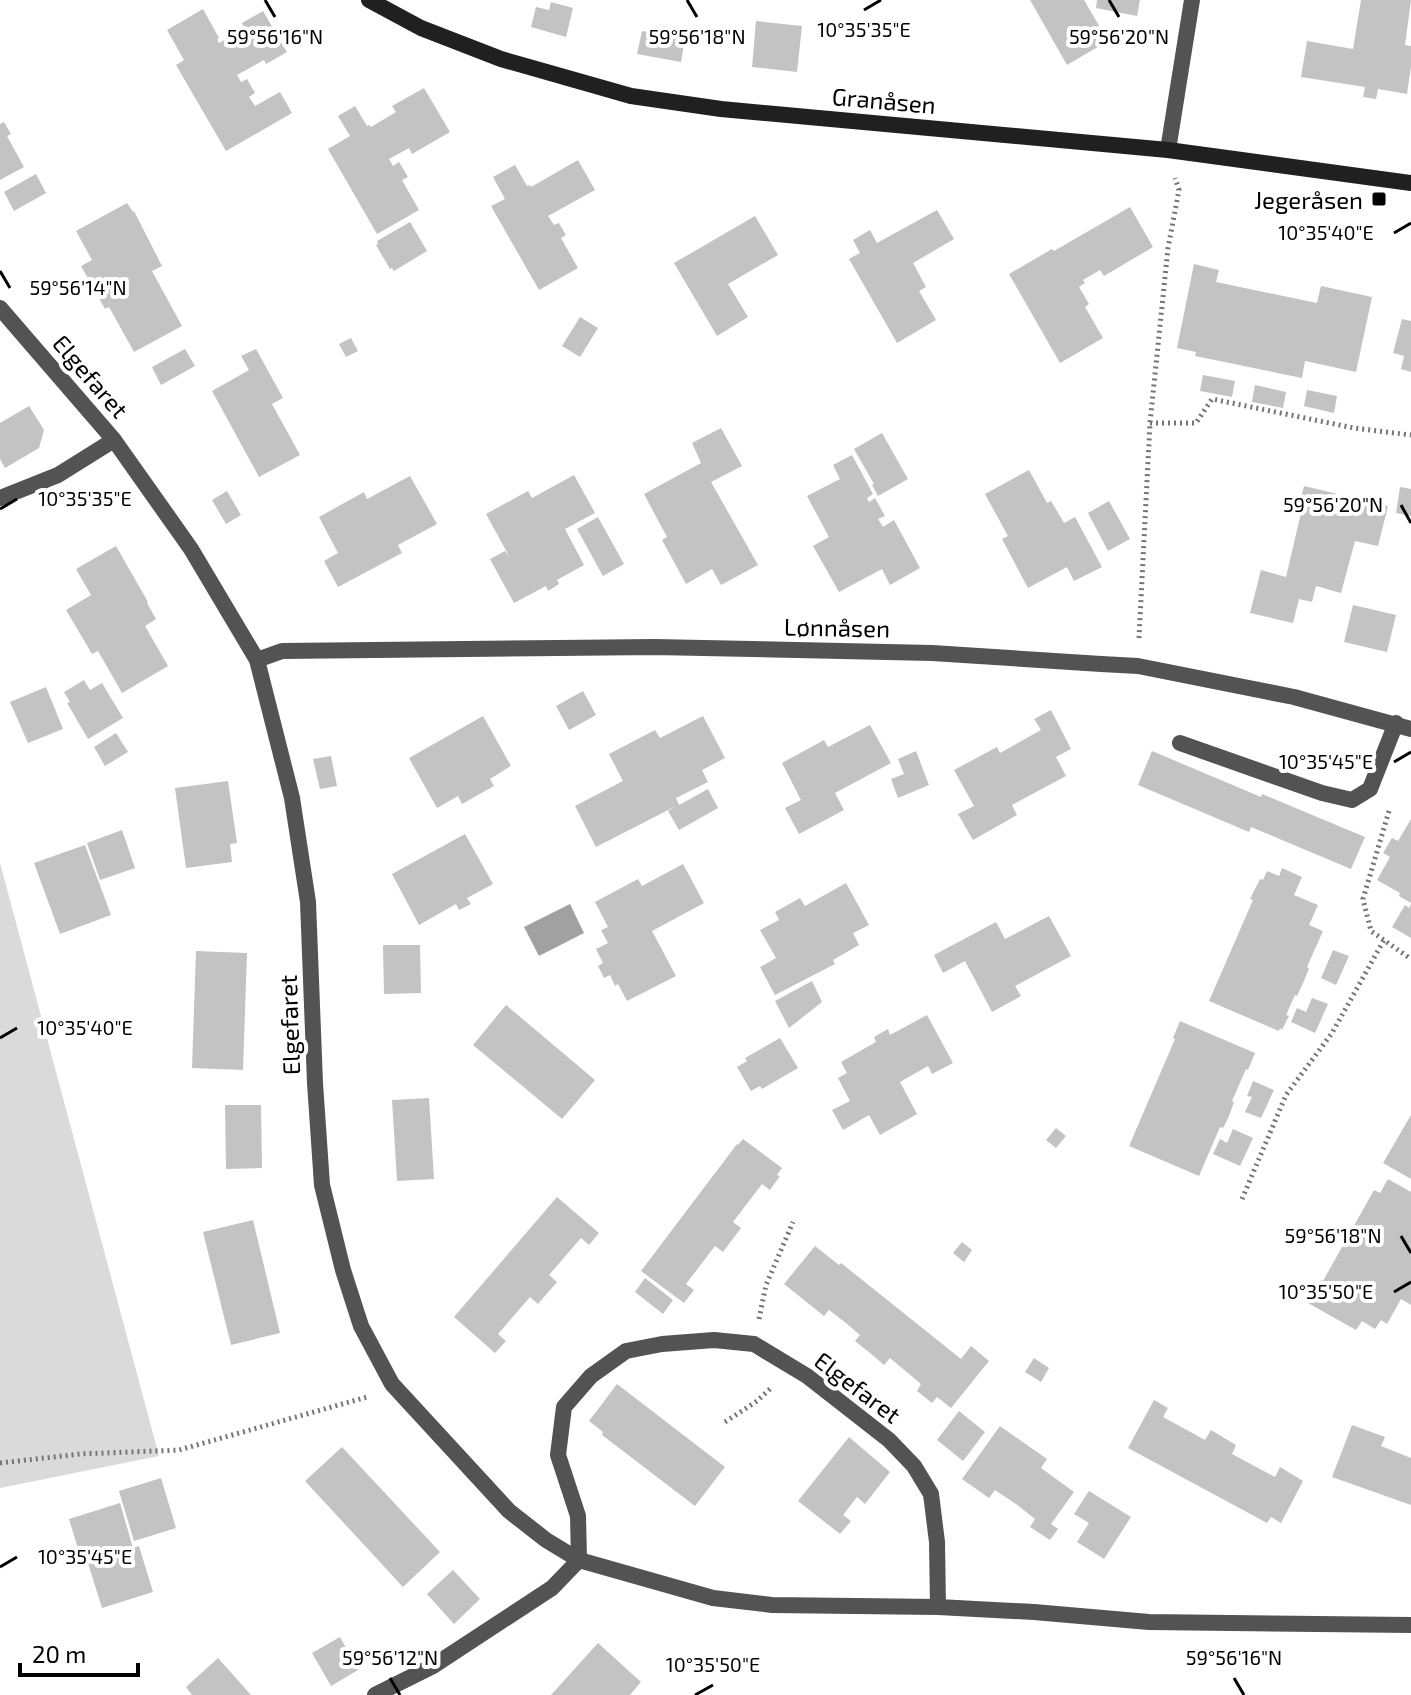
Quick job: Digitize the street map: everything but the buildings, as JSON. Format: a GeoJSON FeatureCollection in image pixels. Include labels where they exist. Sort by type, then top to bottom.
{"type":"FeatureCollection","features":[{"type":"Feature","properties":{"kind":"street","name":"Granåsen"},"geometry":{"type":"LineString","coordinates":[[369,0],[421,28],[501,59],[631,96],[721,109],[1168,150],[1411,183]]}},
{"type":"Feature","properties":{"kind":"street"},"geometry":{"type":"LineString","coordinates":[[1168,150],[1192,0]]}},
{"type":"Feature","properties":{"kind":"street","name":"Elgefaret"},"geometry":{"type":"LineString","coordinates":[[0,308],[114,440],[191,549],[257,660],[292,798],[308,902],[322,1185],[343,1270],[361,1326],[392,1384],[509,1511],[546,1540],[579,1560],[713,1598],[772,1605],[938,1607],[1149,1622],[1411,1625]]}},
{"type":"Feature","properties":{"kind":"street","name":"Elgefaret"},"geometry":{"type":"LineString","coordinates":[[0,498],[58,475],[114,440]]}},
{"type":"Feature","properties":{"kind":"street","name":"Lønnåsen"},"geometry":{"type":"LineString","coordinates":[[257,660],[282,651],[655,647],[932,653],[1138,666],[1294,697],[1403,726]]}},
{"type":"Feature","properties":{"kind":"street"},"geometry":{"type":"LineString","coordinates":[[1180,743],[1322,793],[1352,800],[1370,789],[1403,726]]}},
{"type":"Feature","properties":{"kind":"street","name":"Elgefaret"},"geometry":{"type":"LineString","coordinates":[[579,1560],[578,1516],[558,1455],[564,1407],[591,1376],[626,1351],[662,1344],[714,1340],[754,1344],[807,1376],[889,1440],[914,1466],[931,1494],[937,1542],[938,1607]]}},
{"type":"Feature","properties":{"kind":"street"},"geometry":{"type":"LineString","coordinates":[[375,1695],[433,1666],[552,1588],[579,1560]]}},
{"type":"Feature","properties":{"kind":"path"},"geometry":{"type":"LineString","coordinates":[[1138,666],[1150,423],[1168,248],[1179,190],[1168,150]]}},
{"type":"Feature","properties":{"kind":"path"},"geometry":{"type":"LineString","coordinates":[[1150,423],[1196,423],[1212,399],[1354,428],[1411,435]]}},
{"type":"Feature","properties":{"kind":"path"},"geometry":{"type":"LineString","coordinates":[[1392,801],[1363,899],[1371,931],[1411,959]]}},
{"type":"Feature","properties":{"kind":"path"},"geometry":{"type":"LineString","coordinates":[[1242,1199],[1286,1095],[1332,1033],[1384,940]]}},
{"type":"Feature","properties":{"kind":"path"},"geometry":{"type":"LineString","coordinates":[[754,1344],[766,1285],[793,1222]]}},
{"type":"Feature","properties":{"kind":"path"},"geometry":{"type":"LineString","coordinates":[[725,1422],[757,1401],[793,1368]]}},
{"type":"Feature","properties":{"kind":"path"},"geometry":{"type":"LineString","coordinates":[[0,1463],[80,1454],[179,1450],[366,1398],[392,1384]]}},
{"type":"Feature","properties":{"kind":"shaded area"},"geometry":{"type":"Polygon","coordinates":[[[0,863],[159,1456],[0,1488],[0,863]]]}},
{"type":"Feature","properties":{"kind":"shaded area"},"geometry":{"type":"Polygon","coordinates":[[[570,904],[584,933],[539,956],[524,927],[570,904]]]}},
{"type":"Feature","properties":{"kind":"place","name":"Jegeråsen"},"geometry":{"type":"Point","coordinates":[1379,199]}}]}
